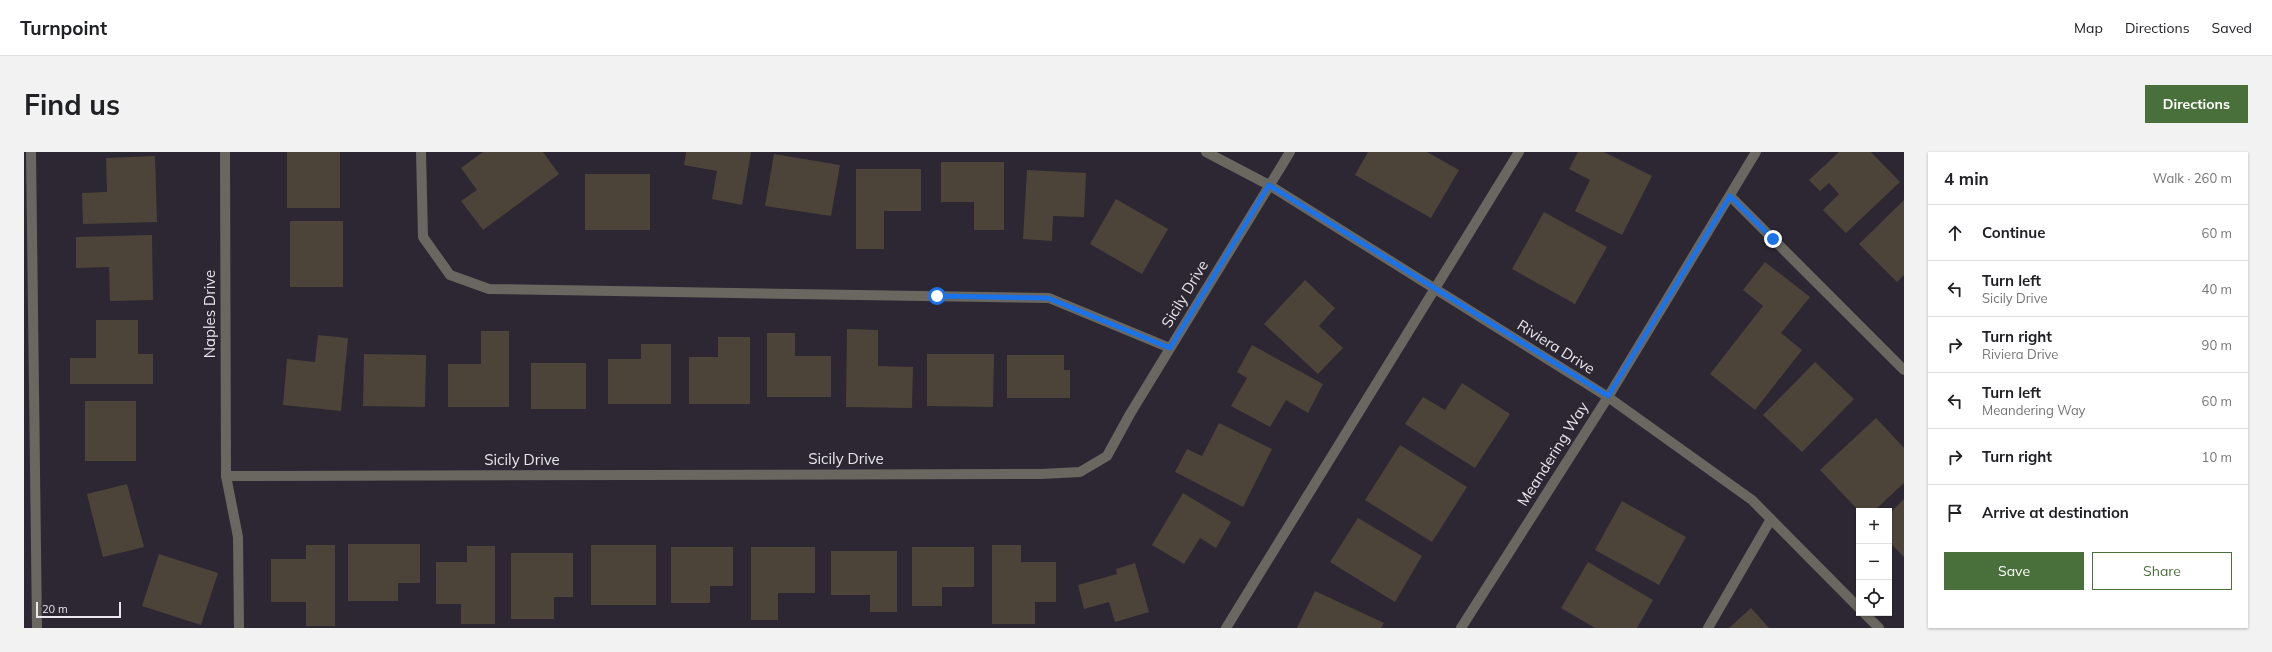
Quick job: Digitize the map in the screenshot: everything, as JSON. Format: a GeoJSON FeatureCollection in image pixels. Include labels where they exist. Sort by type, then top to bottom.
{"type":"FeatureCollection","features":[{"type":"Feature","properties":{"kind":"street"},"geometry":{"type":"LineString","coordinates":[[31,152],[37,628]]}},
{"type":"Feature","properties":{"kind":"street","name":"Naples Drive"},"geometry":{"type":"LineString","coordinates":[[225,152],[226,476],[238,537],[239,628]]}},
{"type":"Feature","properties":{"kind":"street"},"geometry":{"type":"LineString","coordinates":[[421,152],[423,237],[450,275],[489,289],[1048,298],[1170,348]]}},
{"type":"Feature","properties":{"kind":"street","name":"Riviera Drive"},"geometry":{"type":"LineString","coordinates":[[1206,152],[1269,185],[1608,396],[1752,500],[1856,605]]}},
{"type":"Feature","properties":{"kind":"street","name":"Sicily Drive"},"geometry":{"type":"LineString","coordinates":[[226,476],[1025,474],[1080,472],[1107,456],[1170,348],[1290,152]]}},
{"type":"Feature","properties":{"kind":"street"},"geometry":{"type":"LineString","coordinates":[[1226,628],[1519,152]]}},
{"type":"Feature","properties":{"kind":"street","name":"Meandering Way"},"geometry":{"type":"LineString","coordinates":[[1461,628],[1608,396],[1756,152]]}},
{"type":"Feature","properties":{"kind":"street"},"geometry":{"type":"LineString","coordinates":[[1730,196],[1904,370]]}},
{"type":"Feature","properties":{"kind":"street"},"geometry":{"type":"LineString","coordinates":[[1708,628],[1771,519]]}},
{"type":"Feature","properties":{"kind":"street"},"geometry":{"type":"LineString","coordinates":[[1867,616],[1878,628]]}},
{"type":"Feature","properties":{"kind":"building"},"geometry":{"type":"Polygon","coordinates":[[[287,152],[340,152],[340,208],[287,208],[287,152]]]}},
{"type":"Feature","properties":{"kind":"building"},"geometry":{"type":"Polygon","coordinates":[[[483,152],[543,152],[559,174],[483,230],[461,201],[477,190],[461,168],[483,152]]]}},
{"type":"Feature","properties":{"kind":"building"},"geometry":{"type":"Polygon","coordinates":[[[686,152],[751,152],[742,205],[712,199],[717,171],[684,165],[686,152]]]}},
{"type":"Feature","properties":{"kind":"building"},"geometry":{"type":"Polygon","coordinates":[[[1368,152],[1427,152],[1459,170],[1431,218],[1355,175],[1368,152]]]}},
{"type":"Feature","properties":{"kind":"building"},"geometry":{"type":"Polygon","coordinates":[[[1578,152],[1604,152],[1652,176],[1622,235],[1575,211],[1590,180],[1569,169],[1578,152]]]}},
{"type":"Feature","properties":{"kind":"building"},"geometry":{"type":"Polygon","coordinates":[[[1839,152],[1871,152],[1900,182],[1846,233],[1823,210],[1839,194],[1829,183],[1820,191],[1809,180],[1839,152]]]}},
{"type":"Feature","properties":{"kind":"building"},"geometry":{"type":"Polygon","coordinates":[[[774,154],[840,165],[831,216],[765,206],[774,154]]]}},
{"type":"Feature","properties":{"kind":"building"},"geometry":{"type":"Polygon","coordinates":[[[155,156],[157,222],[83,224],[82,193],[107,192],[106,158],[155,156]]]}},
{"type":"Feature","properties":{"kind":"building"},"geometry":{"type":"Polygon","coordinates":[[[941,162],[1004,162],[1004,230],[974,230],[974,202],[941,202],[941,162]]]}},
{"type":"Feature","properties":{"kind":"building"},"geometry":{"type":"Polygon","coordinates":[[[856,169],[921,169],[921,211],[884,211],[884,249],[856,249],[856,169]]]}},
{"type":"Feature","properties":{"kind":"building"},"geometry":{"type":"Polygon","coordinates":[[[1027,170],[1086,173],[1084,217],[1053,216],[1052,241],[1023,239],[1027,170]]]}},
{"type":"Feature","properties":{"kind":"building"},"geometry":{"type":"Polygon","coordinates":[[[585,174],[650,174],[650,230],[585,230],[585,174]]]}},
{"type":"Feature","properties":{"kind":"building"},"geometry":{"type":"Polygon","coordinates":[[[1116,199],[1168,229],[1142,274],[1090,244],[1116,199]]]}},
{"type":"Feature","properties":{"kind":"building"},"geometry":{"type":"Polygon","coordinates":[[[1904,200],[1904,275],[1897,282],[1859,244],[1904,200]]]}},
{"type":"Feature","properties":{"kind":"building"},"geometry":{"type":"Polygon","coordinates":[[[1544,212],[1607,247],[1575,304],[1512,269],[1544,212]]]}},
{"type":"Feature","properties":{"kind":"building"},"geometry":{"type":"Polygon","coordinates":[[[290,221],[343,221],[343,287],[290,287],[290,221]]]}},
{"type":"Feature","properties":{"kind":"building"},"geometry":{"type":"Polygon","coordinates":[[[152,235],[153,300],[110,301],[109,267],[76,268],[76,237],[152,235]]]}},
{"type":"Feature","properties":{"kind":"building"},"geometry":{"type":"Polygon","coordinates":[[[1765,262],[1810,297],[1781,333],[1802,350],[1755,410],[1710,374],[1763,306],[1743,290],[1765,262]]]}},
{"type":"Feature","properties":{"kind":"building"},"geometry":{"type":"Polygon","coordinates":[[[1305,280],[1335,308],[1319,326],[1343,348],[1318,374],[1264,324],[1305,280]]]}},
{"type":"Feature","properties":{"kind":"building"},"geometry":{"type":"Polygon","coordinates":[[[96,320],[138,320],[138,354],[153,354],[153,384],[70,384],[70,358],[96,358],[96,320]]]}},
{"type":"Feature","properties":{"kind":"building"},"geometry":{"type":"Polygon","coordinates":[[[847,329],[878,330],[878,366],[913,367],[912,408],[846,407],[847,329]]]}},
{"type":"Feature","properties":{"kind":"building"},"geometry":{"type":"Polygon","coordinates":[[[481,331],[509,331],[509,407],[448,407],[448,364],[481,364],[481,331]]]}},
{"type":"Feature","properties":{"kind":"building"},"geometry":{"type":"Polygon","coordinates":[[[767,333],[795,333],[795,356],[831,356],[831,397],[767,397],[767,333]]]}},
{"type":"Feature","properties":{"kind":"building"},"geometry":{"type":"Polygon","coordinates":[[[318,335],[348,338],[341,411],[283,405],[287,359],[315,362],[318,335]]]}},
{"type":"Feature","properties":{"kind":"building"},"geometry":{"type":"Polygon","coordinates":[[[718,337],[750,337],[750,404],[689,404],[689,357],[718,357],[718,337]]]}},
{"type":"Feature","properties":{"kind":"building"},"geometry":{"type":"Polygon","coordinates":[[[641,344],[671,344],[671,404],[608,404],[608,359],[641,359],[641,344]]]}},
{"type":"Feature","properties":{"kind":"building"},"geometry":{"type":"Polygon","coordinates":[[[1252,345],[1323,384],[1308,413],[1286,400],[1270,427],[1231,406],[1247,378],[1237,372],[1252,345]]]}},
{"type":"Feature","properties":{"kind":"building"},"geometry":{"type":"Polygon","coordinates":[[[364,354],[426,355],[425,407],[363,406],[364,354]]]}},
{"type":"Feature","properties":{"kind":"building"},"geometry":{"type":"Polygon","coordinates":[[[927,354],[994,354],[993,407],[927,406],[927,354]]]}},
{"type":"Feature","properties":{"kind":"building"},"geometry":{"type":"Polygon","coordinates":[[[1007,355],[1064,355],[1064,370],[1070,370],[1070,398],[1007,398],[1007,355]]]}},
{"type":"Feature","properties":{"kind":"building"},"geometry":{"type":"Polygon","coordinates":[[[1815,362],[1854,399],[1802,452],[1763,415],[1815,362]]]}},
{"type":"Feature","properties":{"kind":"building"},"geometry":{"type":"Polygon","coordinates":[[[531,363],[586,363],[586,409],[531,409],[531,363]]]}},
{"type":"Feature","properties":{"kind":"building"},"geometry":{"type":"Polygon","coordinates":[[[1462,383],[1510,414],[1475,468],[1405,424],[1423,397],[1445,410],[1462,383]]]}},
{"type":"Feature","properties":{"kind":"building"},"geometry":{"type":"Polygon","coordinates":[[[85,401],[136,401],[136,461],[85,461],[85,401]]]}},
{"type":"Feature","properties":{"kind":"building"},"geometry":{"type":"Polygon","coordinates":[[[1876,418],[1904,448],[1904,483],[1877,508],[1856,508],[1820,470],[1876,418]]]}},
{"type":"Feature","properties":{"kind":"building"},"geometry":{"type":"Polygon","coordinates":[[[1219,423],[1272,449],[1243,507],[1175,472],[1187,449],[1202,456],[1219,423]]]}},
{"type":"Feature","properties":{"kind":"building"},"geometry":{"type":"Polygon","coordinates":[[[1400,445],[1467,487],[1432,542],[1365,500],[1400,445]]]}},
{"type":"Feature","properties":{"kind":"building"},"geometry":{"type":"Polygon","coordinates":[[[127,484],[144,547],[103,557],[87,494],[127,484]]]}},
{"type":"Feature","properties":{"kind":"building"},"geometry":{"type":"Polygon","coordinates":[[[1183,493],[1231,522],[1216,548],[1200,538],[1184,564],[1152,545],[1183,493]]]}},
{"type":"Feature","properties":{"kind":"building"},"geometry":{"type":"Polygon","coordinates":[[[1904,499],[1904,557],[1892,545],[1892,511],[1904,499]]]}},
{"type":"Feature","properties":{"kind":"building"},"geometry":{"type":"Polygon","coordinates":[[[1622,501],[1686,537],[1659,585],[1595,550],[1622,501]]]}},
{"type":"Feature","properties":{"kind":"building"},"geometry":{"type":"Polygon","coordinates":[[[1358,518],[1422,556],[1395,602],[1330,562],[1358,518]]]}},
{"type":"Feature","properties":{"kind":"building"},"geometry":{"type":"Polygon","coordinates":[[[348,544],[420,544],[420,583],[398,583],[398,601],[348,601],[348,544]]]}},
{"type":"Feature","properties":{"kind":"building"},"geometry":{"type":"Polygon","coordinates":[[[306,545],[335,545],[335,626],[306,626],[306,602],[271,602],[271,559],[306,559],[306,545]]]}},
{"type":"Feature","properties":{"kind":"building"},"geometry":{"type":"Polygon","coordinates":[[[591,545],[656,545],[656,605],[591,605],[591,545]]]}},
{"type":"Feature","properties":{"kind":"building"},"geometry":{"type":"Polygon","coordinates":[[[992,545],[1021,545],[1021,562],[1056,562],[1056,602],[1035,602],[1035,624],[992,624],[992,545]]]}},
{"type":"Feature","properties":{"kind":"building"},"geometry":{"type":"Polygon","coordinates":[[[467,546],[495,546],[495,624],[461,624],[461,604],[436,604],[436,562],[467,562],[467,546]]]}},
{"type":"Feature","properties":{"kind":"building"},"geometry":{"type":"Polygon","coordinates":[[[671,547],[733,547],[733,586],[710,586],[710,603],[671,603],[671,547]]]}},
{"type":"Feature","properties":{"kind":"building"},"geometry":{"type":"Polygon","coordinates":[[[751,547],[815,547],[815,593],[778,593],[778,620],[751,620],[751,547]]]}},
{"type":"Feature","properties":{"kind":"building"},"geometry":{"type":"Polygon","coordinates":[[[912,547],[974,547],[974,587],[942,587],[942,606],[912,606],[912,547]]]}},
{"type":"Feature","properties":{"kind":"building"},"geometry":{"type":"Polygon","coordinates":[[[831,551],[897,551],[897,612],[870,612],[870,595],[831,595],[831,551]]]}},
{"type":"Feature","properties":{"kind":"building"},"geometry":{"type":"Polygon","coordinates":[[[511,553],[573,553],[573,597],[554,597],[554,619],[511,619],[511,553]]]}},
{"type":"Feature","properties":{"kind":"building"},"geometry":{"type":"Polygon","coordinates":[[[159,554],[218,573],[201,625],[142,606],[159,554]]]}},
{"type":"Feature","properties":{"kind":"building"},"geometry":{"type":"Polygon","coordinates":[[[1588,562],[1653,600],[1637,628],[1595,628],[1561,608],[1588,562]]]}},
{"type":"Feature","properties":{"kind":"building"},"geometry":{"type":"Polygon","coordinates":[[[1135,563],[1149,612],[1115,622],[1109,602],[1084,609],[1078,585],[1117,574],[1116,569],[1135,563]]]}},
{"type":"Feature","properties":{"kind":"building"},"geometry":{"type":"Polygon","coordinates":[[[1315,591],[1384,623],[1381,628],[1297,628],[1315,591]]]}},
{"type":"Feature","properties":{"kind":"building"},"geometry":{"type":"Polygon","coordinates":[[[1751,608],[1769,628],[1729,628],[1751,608]]]}},
{"type":"Feature","properties":{"kind":"route"},"geometry":{"type":"LineString","coordinates":[[937,296],[1048,298],[1170,348],[1269,185],[1608,396],[1730,196],[1773,239]]}}]}
